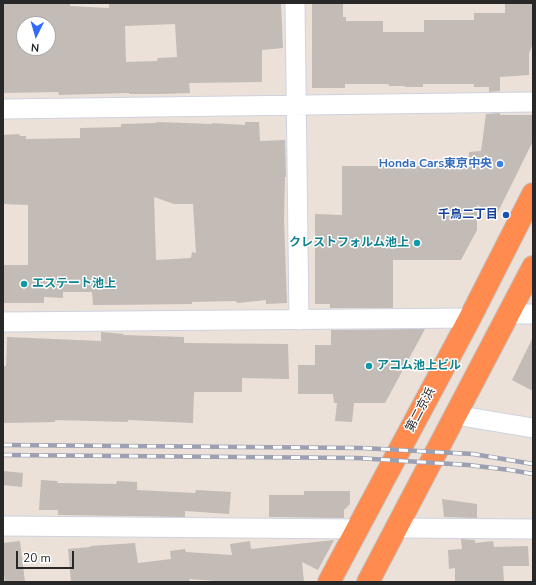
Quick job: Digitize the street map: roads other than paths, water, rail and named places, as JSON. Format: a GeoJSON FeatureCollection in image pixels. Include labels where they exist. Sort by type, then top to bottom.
{"type":"FeatureCollection","features":[{"type":"Feature","properties":{"kind":"highway","name":"第二京浜"},"geometry":{"type":"LineString","coordinates":[[329,582],[470,318],[533,194]]}},
{"type":"Feature","properties":{"kind":"highway"},"geometry":{"type":"LineString","coordinates":[[368,582],[533,267]]}},
{"type":"Feature","properties":{"kind":"street"},"geometry":{"type":"LineString","coordinates":[[295,3],[299,320]]}},
{"type":"Feature","properties":{"kind":"street"},"geometry":{"type":"LineString","coordinates":[[3,109],[533,102]]}},
{"type":"Feature","properties":{"kind":"street"},"geometry":{"type":"LineString","coordinates":[[508,314],[533,314]]}},
{"type":"Feature","properties":{"kind":"street"},"geometry":{"type":"LineString","coordinates":[[3,322],[470,318]]}},
{"type":"Feature","properties":{"kind":"street"},"geometry":{"type":"LineString","coordinates":[[455,415],[533,428]]}},
{"type":"Feature","properties":{"kind":"street"},"geometry":{"type":"LineString","coordinates":[[3,526],[358,529]]}},
{"type":"Feature","properties":{"kind":"street"},"geometry":{"type":"LineString","coordinates":[[397,528],[533,529]]}},
{"type":"Feature","properties":{"kind":"railway"},"geometry":{"type":"LineString","coordinates":[[3,445],[362,448],[473,454],[533,464]]}},
{"type":"Feature","properties":{"kind":"railway"},"geometry":{"type":"LineString","coordinates":[[3,455],[357,458],[468,465],[533,474]]}},
{"type":"Feature","properties":{"kind":"place","name":"Honda Cars東京中央"},"geometry":{"type":"Point","coordinates":[500,164]}},
{"type":"Feature","properties":{"kind":"place","name":"千鳥二丁目"},"geometry":{"type":"Point","coordinates":[506,215]}},
{"type":"Feature","properties":{"kind":"place","name":"クレストフォルム池上"},"geometry":{"type":"Point","coordinates":[417,243]}},
{"type":"Feature","properties":{"kind":"place","name":"エステート池上"},"geometry":{"type":"Point","coordinates":[24,284]}},
{"type":"Feature","properties":{"kind":"place","name":"アコム池上ビル"},"geometry":{"type":"Point","coordinates":[369,366]}}]}
